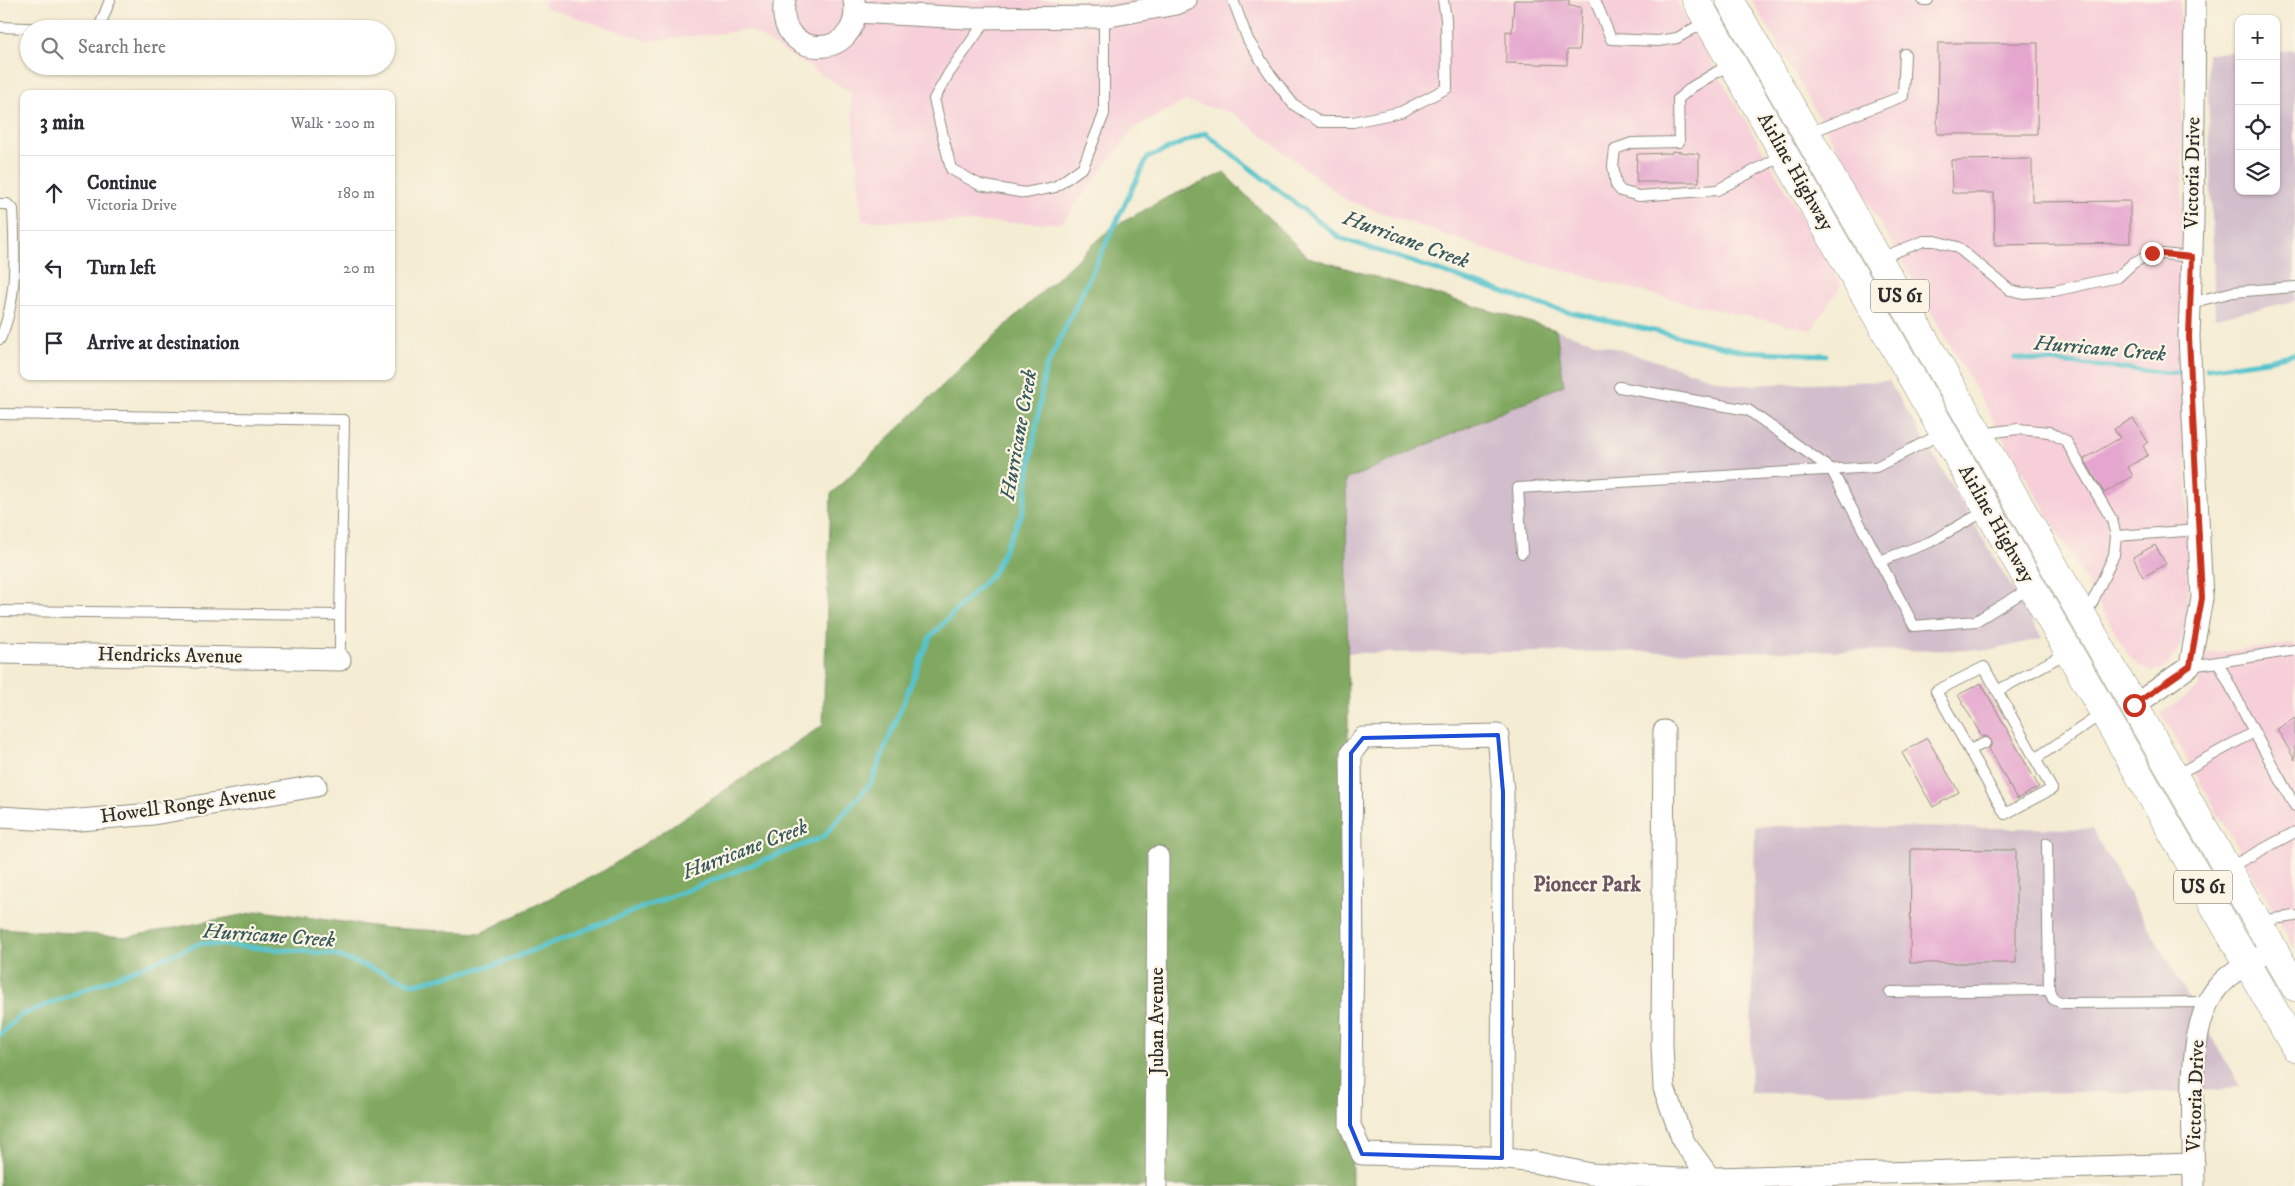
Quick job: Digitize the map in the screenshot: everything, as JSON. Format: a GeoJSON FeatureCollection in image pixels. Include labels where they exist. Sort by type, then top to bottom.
{"type":"FeatureCollection","features":[{"type":"Feature","properties":{"kind":"highway"},"geometry":{"type":"LineString","coordinates":[[1714,31],[1738,10]]}},
{"type":"Feature","properties":{"kind":"highway","name":"Airline Highway"},"geometry":{"type":"LineString","coordinates":[[1738,10],[2295,988]]}},
{"type":"Feature","properties":{"kind":"highway","name":"Airline Highway"},"geometry":{"type":"LineString","coordinates":[[1714,31],[2295,1048]]}},
{"type":"Feature","properties":{"kind":"highway"},"geometry":{"type":"LineString","coordinates":[[1944,433],[1974,426]]}},
{"type":"Feature","properties":{"kind":"highway"},"geometry":{"type":"LineString","coordinates":[[2104,713],[2134,705]]}},
{"type":"Feature","properties":{"kind":"street"},"geometry":{"type":"LineString","coordinates":[[785,0],[783,11],[785,25],[793,37],[805,45],[818,48],[832,45],[844,37],[853,26],[855,6],[988,17],[1104,16],[1176,4],[1186,0]]}},
{"type":"Feature","properties":{"kind":"street","name":"Victoria Drive"},"geometry":{"type":"LineString","coordinates":[[2190,666],[2202,598],[2189,337],[2192,257],[2195,0]]}},
{"type":"Feature","properties":{"kind":"street","name":"Hendricks Avenue"},"geometry":{"type":"LineString","coordinates":[[0,653],[340,660]]}},
{"type":"Feature","properties":{"kind":"street"},"geometry":{"type":"LineString","coordinates":[[2134,705],[2190,666]]}},
{"type":"Feature","properties":{"kind":"street"},"geometry":{"type":"LineString","coordinates":[[1664,731],[1662,1045],[1664,1088],[1683,1142],[1710,1178]]}},
{"type":"Feature","properties":{"kind":"street"},"geometry":{"type":"LineString","coordinates":[[1502,1158],[1503,792],[1498,735],[1363,738],[1351,753],[1353,954],[1350,1125],[1362,1154],[1502,1158],[1534,1162],[1590,1174],[1680,1179],[2194,1164]]}},
{"type":"Feature","properties":{"kind":"street","name":"Howell Ronge Avenue"},"geometry":{"type":"LineString","coordinates":[[0,817],[67,821],[153,814],[316,786]]}},
{"type":"Feature","properties":{"kind":"street","name":"Juban Avenue"},"geometry":{"type":"LineString","coordinates":[[1156,1186],[1158,857]]}},
{"type":"Feature","properties":{"kind":"street","name":"Victoria Drive"},"geometry":{"type":"LineString","coordinates":[[2194,1186],[2194,1058],[2200,1019],[2217,988],[2247,964],[2273,949]]}},
{"type":"Feature","properties":{"kind":"lane"},"geometry":{"type":"LineString","coordinates":[[102,20],[110,0]]}},
{"type":"Feature","properties":{"kind":"lane"},"geometry":{"type":"LineString","coordinates":[[1233,0],[1248,40],[1270,74],[1293,104],[1320,122],[1353,122],[1401,112],[1447,88],[1446,19],[1443,0]]}},
{"type":"Feature","properties":{"kind":"lane"},"geometry":{"type":"LineString","coordinates":[[1595,0],[1611,39],[1658,41],[1714,31]]}},
{"type":"Feature","properties":{"kind":"lane"},"geometry":{"type":"LineString","coordinates":[[1923,0],[1928,0]]}},
{"type":"Feature","properties":{"kind":"lane"},"geometry":{"type":"LineString","coordinates":[[988,17],[949,73],[934,99],[940,129],[951,169],[980,185],[1025,193],[1055,187],[1083,167],[1104,114],[1104,16]]}},
{"type":"Feature","properties":{"kind":"lane"},"geometry":{"type":"LineString","coordinates":[[0,27],[20,28]]}},
{"type":"Feature","properties":{"kind":"lane"},"geometry":{"type":"LineString","coordinates":[[1714,31],[1692,87],[1678,99],[1678,142],[1632,143],[1615,149],[1613,166],[1616,185],[1621,191],[1639,196],[1717,190],[1785,155]]}},
{"type":"Feature","properties":{"kind":"lane"},"geometry":{"type":"LineString","coordinates":[[1807,134],[1903,96],[1904,54]]}},
{"type":"Feature","properties":{"kind":"lane"},"geometry":{"type":"LineString","coordinates":[[0,204],[7,204],[13,209],[15,250],[9,319],[0,339]]}},
{"type":"Feature","properties":{"kind":"lane"},"geometry":{"type":"LineString","coordinates":[[1879,258],[1924,241],[1935,241],[1956,247],[2010,290],[2023,293],[2054,291],[2118,277],[2133,263],[2152,253],[2192,257]]}},
{"type":"Feature","properties":{"kind":"lane"},"geometry":{"type":"LineString","coordinates":[[2190,303],[2233,292],[2295,287]]}},
{"type":"Feature","properties":{"kind":"lane"},"geometry":{"type":"LineString","coordinates":[[1619,387],[1748,410],[1831,469],[1914,626],[1976,621],[2032,587]]}},
{"type":"Feature","properties":{"kind":"lane"},"geometry":{"type":"LineString","coordinates":[[0,414],[344,420],[340,660]]}},
{"type":"Feature","properties":{"kind":"lane"},"geometry":{"type":"LineString","coordinates":[[1974,426],[2049,432],[2066,441],[2112,520],[2116,536],[2114,555],[2085,619]]}},
{"type":"Feature","properties":{"kind":"lane"},"geometry":{"type":"LineString","coordinates":[[1522,553],[1518,488],[1876,467],[1944,433]]}},
{"type":"Feature","properties":{"kind":"lane"},"geometry":{"type":"LineString","coordinates":[[1880,561],[1930,542],[1988,510]]}},
{"type":"Feature","properties":{"kind":"lane"},"geometry":{"type":"LineString","coordinates":[[2116,536],[2199,530]]}},
{"type":"Feature","properties":{"kind":"lane"},"geometry":{"type":"LineString","coordinates":[[0,611],[340,615]]}},
{"type":"Feature","properties":{"kind":"lane"},"geometry":{"type":"LineString","coordinates":[[2190,666],[2295,650]]}},
{"type":"Feature","properties":{"kind":"lane"},"geometry":{"type":"LineString","coordinates":[[1997,691],[2069,651]]}},
{"type":"Feature","properties":{"kind":"lane"},"geometry":{"type":"LineString","coordinates":[[2218,662],[2295,806]]}},
{"type":"Feature","properties":{"kind":"lane"},"geometry":{"type":"LineString","coordinates":[[1984,668],[1997,691],[2011,728],[2035,759],[2052,789],[2005,814],[1936,691],[1984,668]]}},
{"type":"Feature","properties":{"kind":"lane"},"geometry":{"type":"LineString","coordinates":[[2035,759],[2104,713]]}},
{"type":"Feature","properties":{"kind":"lane"},"geometry":{"type":"LineString","coordinates":[[2174,776],[2254,732]]}},
{"type":"Feature","properties":{"kind":"lane"},"geometry":{"type":"LineString","coordinates":[[1969,750],[1985,743]]}},
{"type":"Feature","properties":{"kind":"lane"},"geometry":{"type":"LineString","coordinates":[[2227,869],[2295,832]]}},
{"type":"Feature","properties":{"kind":"lane"},"geometry":{"type":"LineString","coordinates":[[2047,843],[2049,990],[2053,998],[2063,1003],[2209,1002]]}},
{"type":"Feature","properties":{"kind":"lane"},"geometry":{"type":"LineString","coordinates":[[2257,921],[2295,916]]}},
{"type":"Feature","properties":{"kind":"lane"},"geometry":{"type":"LineString","coordinates":[[1890,992],[2049,990]]}},
{"type":"Feature","properties":{"kind":"highlighted area"},"geometry":{"type":"Polygon","coordinates":[[[1498,735],[1503,792],[1502,1158],[1362,1154],[1350,1125],[1351,753],[1363,738],[1498,735]]]}},
{"type":"Feature","properties":{"kind":"shaded area"},"geometry":{"type":"Polygon","coordinates":[[[544,0],[1676,0],[1841,286],[1811,330],[1690,304],[1500,254],[1346,200],[1233,113],[1184,101],[1134,128],[1062,223],[862,221],[850,92],[749,30],[649,41],[544,7],[544,0]]]}},
{"type":"Feature","properties":{"kind":"shaded area"},"geometry":{"type":"Polygon","coordinates":[[[1752,0],[2180,0],[2188,584],[2186,618],[2181,644],[2172,661],[2163,670],[2153,671],[2140,667],[2127,653],[1752,0]]]}},
{"type":"Feature","properties":{"kind":"shaded area"},"geometry":{"type":"Polygon","coordinates":[[[2295,50],[2295,301],[2215,318],[2207,53],[2235,52],[2235,195],[2280,195],[2280,51],[2295,50]]]}},
{"type":"Feature","properties":{"kind":"shaded area"},"geometry":{"type":"Polygon","coordinates":[[[1556,330],[1734,385],[1889,381],[2042,638],[1993,650],[1348,653],[1346,480],[1564,385],[1556,330]]]}},
{"type":"Feature","properties":{"kind":"shaded area"},"geometry":{"type":"Polygon","coordinates":[[[2295,644],[2295,949],[2161,713],[2198,688],[2202,654],[2295,644]]]}},
{"type":"Feature","properties":{"kind":"shaded area"},"geometry":{"type":"Polygon","coordinates":[[[1755,826],[2092,829],[2240,1087],[2180,1092],[1750,1093],[1755,826]]]}},
{"type":"Feature","properties":{"kind":"green space"},"geometry":{"type":"Polygon","coordinates":[[[1224,173],[1308,257],[1556,330],[1564,385],[1346,480],[1352,1186],[0,1186],[0,928],[127,937],[262,911],[387,928],[481,933],[605,870],[823,725],[831,494],[975,354],[1110,229],[1166,198],[1224,173]]]}},
{"type":"Feature","properties":{"kind":"building"},"geometry":{"type":"Polygon","coordinates":[[[1514,0],[1569,0],[1569,6],[1581,7],[1579,50],[1567,50],[1567,65],[1506,63],[1506,31],[1512,32],[1514,0]]]}},
{"type":"Feature","properties":{"kind":"building"},"geometry":{"type":"Polygon","coordinates":[[[1938,43],[2038,43],[2037,134],[1937,134],[1938,43]]]}},
{"type":"Feature","properties":{"kind":"building"},"geometry":{"type":"Polygon","coordinates":[[[1672,151],[1699,154],[1699,182],[1636,182],[1637,154],[1672,153],[1672,151]]]}},
{"type":"Feature","properties":{"kind":"building"},"geometry":{"type":"Polygon","coordinates":[[[2032,159],[2032,202],[2130,201],[2130,243],[1995,245],[1994,193],[1952,193],[1951,160],[2032,159]]]}},
{"type":"Feature","properties":{"kind":"building"},"geometry":{"type":"Polygon","coordinates":[[[2133,418],[2148,442],[2143,446],[2148,455],[2128,467],[2133,476],[2104,493],[2084,459],[2120,438],[2114,429],[2133,418]]]}},
{"type":"Feature","properties":{"kind":"building"},"geometry":{"type":"Polygon","coordinates":[[[2155,545],[2166,564],[2143,577],[2133,557],[2155,545]]]}},
{"type":"Feature","properties":{"kind":"building"},"geometry":{"type":"Polygon","coordinates":[[[1981,683],[2039,787],[2017,799],[1989,749],[1992,744],[1991,740],[1986,736],[1982,737],[1958,695],[1981,683]]]}},
{"type":"Feature","properties":{"kind":"building"},"geometry":{"type":"Polygon","coordinates":[[[2295,718],[2295,760],[2277,729],[2295,718]]]}},
{"type":"Feature","properties":{"kind":"building"},"geometry":{"type":"Polygon","coordinates":[[[1927,738],[1959,792],[1933,807],[1902,753],[1927,738]]]}},
{"type":"Feature","properties":{"kind":"building"},"geometry":{"type":"Polygon","coordinates":[[[1911,849],[2016,850],[2016,963],[1910,963],[1911,849]]]}},
{"type":"Feature","properties":{"kind":"waterway","name":"Hurricane Creek"},"geometry":{"type":"LineString","coordinates":[[0,1035],[19,1016],[201,943],[332,954],[414,984],[498,964],[823,837],[871,783],[930,637],[993,573],[1023,511],[1045,370],[1147,158],[1205,133],[1340,238],[1548,307],[1743,351],[1826,355]]}},
{"type":"Feature","properties":{"kind":"waterway","name":"Hurricane Creek"},"geometry":{"type":"LineString","coordinates":[[2207,369],[2295,354]]}},
{"type":"Feature","properties":{"kind":"waterway","name":"Hurricane Creek"},"geometry":{"type":"LineString","coordinates":[[2015,358],[2182,373]]}},
{"type":"Feature","properties":{"kind":"district","name":"Pioneer Park"},"geometry":{"type":"Point","coordinates":[1587,885]}},
{"type":"Feature","properties":{"kind":"route"},"geometry":{"type":"LineString","coordinates":[[2134,705],[2190,666],[2202,598],[2189,337],[2192,257],[2152,253]]}}]}
